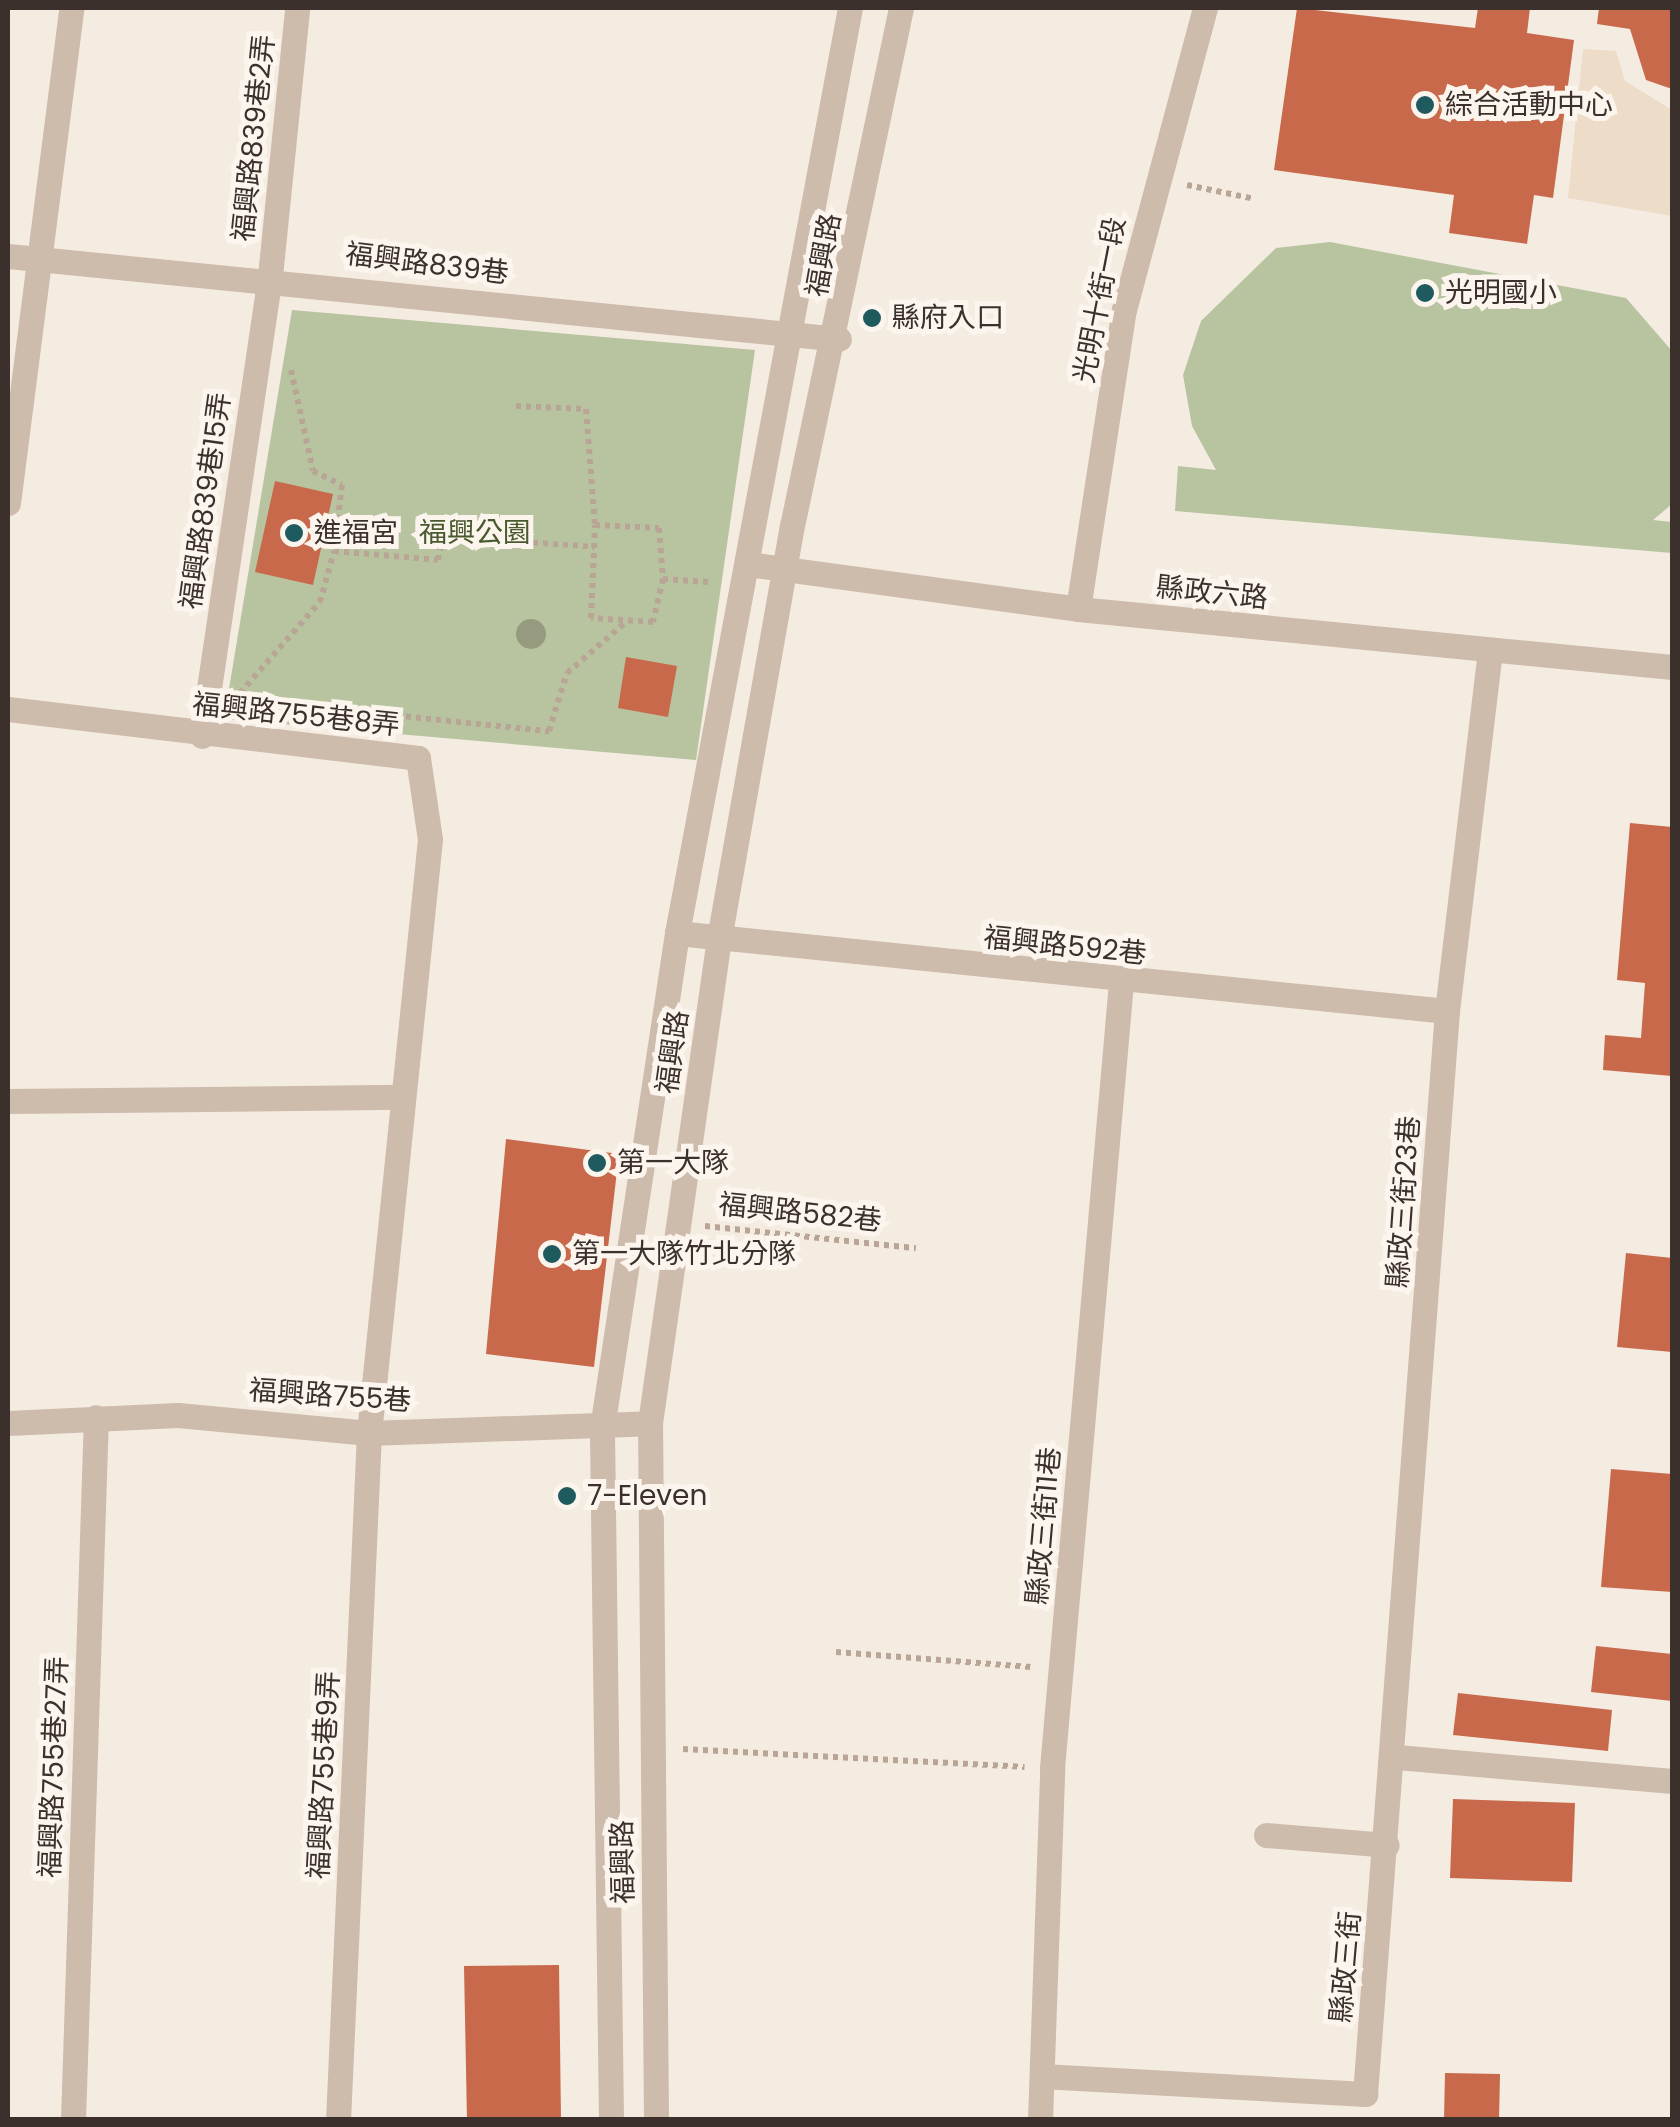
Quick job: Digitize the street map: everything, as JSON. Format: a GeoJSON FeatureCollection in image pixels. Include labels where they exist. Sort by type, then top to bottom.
{"type":"FeatureCollection","features":[{"type":"Feature","properties":{"kind":"street"},"geometry":{"type":"LineString","coordinates":[[8,502],[72,8]]}},
{"type":"Feature","properties":{"kind":"street","name":"福興路839巷2弄"},"geometry":{"type":"LineString","coordinates":[[270,276],[298,8]]}},
{"type":"Feature","properties":{"kind":"street","name":"福興路"},"geometry":{"type":"LineString","coordinates":[[611,2120],[602,1428],[677,932],[850,8]]}},
{"type":"Feature","properties":{"kind":"street","name":"福興路"},"geometry":{"type":"LineString","coordinates":[[656,2120],[650,1423],[719,939],[786,571],[839,339],[901,8]]}},
{"type":"Feature","properties":{"kind":"street","name":"光明十街一段"},"geometry":{"type":"LineString","coordinates":[[1078,609],[1124,310],[1205,8]]}},
{"type":"Feature","properties":{"kind":"street","name":"福興路839巷"},"geometry":{"type":"LineString","coordinates":[[8,256],[270,276],[839,339]]}},
{"type":"Feature","properties":{"kind":"street","name":"福興路839巷15弄"},"geometry":{"type":"LineString","coordinates":[[202,736],[270,276]]}},
{"type":"Feature","properties":{"kind":"street","name":"縣政六路"},"geometry":{"type":"LineString","coordinates":[[747,564],[1078,609],[1490,653],[1672,667]]}},
{"type":"Feature","properties":{"kind":"street","name":"縣政三街23巷"},"geometry":{"type":"LineString","coordinates":[[1397,1757],[1446,1011],[1490,653]]}},
{"type":"Feature","properties":{"kind":"street","name":"福興路755巷8弄"},"geometry":{"type":"LineString","coordinates":[[8,709],[202,736],[418,758],[430,840],[368,1433]]}},
{"type":"Feature","properties":{"kind":"street","name":"福興路592巷"},"geometry":{"type":"LineString","coordinates":[[677,932],[1122,982],[1446,1011]]}},
{"type":"Feature","properties":{"kind":"street","name":"縣政三街11巷"},"geometry":{"type":"LineString","coordinates":[[1042,2076],[1052,1768],[1122,982]]}},
{"type":"Feature","properties":{"kind":"street"},"geometry":{"type":"LineString","coordinates":[[8,1102],[403,1097]]}},
{"type":"Feature","properties":{"kind":"street","name":"福興路755巷"},"geometry":{"type":"LineString","coordinates":[[8,1424],[96,1417],[368,1433],[602,1428],[650,1423]]}},
{"type":"Feature","properties":{"kind":"street","name":"福興路755巷27弄"},"geometry":{"type":"LineString","coordinates":[[73,2120],[96,1417]]}},
{"type":"Feature","properties":{"kind":"street","name":"福興路755巷9弄"},"geometry":{"type":"LineString","coordinates":[[338,2120],[368,1433]]}},
{"type":"Feature","properties":{"kind":"street"},"geometry":{"type":"LineString","coordinates":[[606,1762],[652,1747]]}},
{"type":"Feature","properties":{"kind":"street"},"geometry":{"type":"LineString","coordinates":[[1397,1757],[1672,1781]]}},
{"type":"Feature","properties":{"kind":"street","name":"縣政三街"},"geometry":{"type":"LineString","coordinates":[[1042,2076],[1365,2094],[1397,1757]]}},
{"type":"Feature","properties":{"kind":"street"},"geometry":{"type":"LineString","coordinates":[[1266,1834],[1388,1845]]}},
{"type":"Feature","properties":{"kind":"street"},"geometry":{"type":"LineString","coordinates":[[1040,2120],[1042,2076]]}},
{"type":"Feature","properties":{"kind":"path"},"geometry":{"type":"LineString","coordinates":[[1186,184],[1255,199]]}},
{"type":"Feature","properties":{"kind":"path"},"geometry":{"type":"LineString","coordinates":[[202,736],[320,602],[334,552],[342,485],[313,471],[287,354]]}},
{"type":"Feature","properties":{"kind":"path"},"geometry":{"type":"LineString","coordinates":[[516,406],[586,409],[596,526],[591,618],[654,622],[663,579],[659,528],[596,526]]}},
{"type":"Feature","properties":{"kind":"path"},"geometry":{"type":"LineString","coordinates":[[334,552],[438,560],[443,536],[595,547]]}},
{"type":"Feature","properties":{"kind":"path"},"geometry":{"type":"LineString","coordinates":[[663,579],[708,582]]}},
{"type":"Feature","properties":{"kind":"path"},"geometry":{"type":"LineString","coordinates":[[236,699],[549,731],[567,672],[628,620]]}},
{"type":"Feature","properties":{"kind":"path","name":"福興路582巷"},"geometry":{"type":"LineString","coordinates":[[680,1223],[916,1248]]}},
{"type":"Feature","properties":{"kind":"path"},"geometry":{"type":"LineString","coordinates":[[836,1652],[1061,1669]]}},
{"type":"Feature","properties":{"kind":"path"},"geometry":{"type":"LineString","coordinates":[[652,1747],[1052,1768]]}},
{"type":"Feature","properties":{"kind":"green space"},"geometry":{"type":"Polygon","coordinates":[[[1330,242],[1626,298],[1672,351],[1672,504],[1653,520],[1672,522],[1672,553],[1175,511],[1178,466],[1216,470],[1192,426],[1183,375],[1201,321],[1276,248],[1330,242]]]}},
{"type":"Feature","properties":{"kind":"green space","name":"福興公園"},"geometry":{"type":"Polygon","coordinates":[[[292,310],[755,350],[696,760],[224,719],[292,310]]]}},
{"type":"Feature","properties":{"kind":"shaded area"},"geometry":{"type":"Polygon","coordinates":[[[1583,49],[1616,51],[1625,81],[1672,110],[1672,216],[1568,198],[1583,49]]]}},
{"type":"Feature","properties":{"kind":"building","name":"綜合活動中心"},"geometry":{"type":"Polygon","coordinates":[[[1297,8],[1475,28],[1478,8],[1530,8],[1527,33],[1574,40],[1553,198],[1534,195],[1527,244],[1449,233],[1454,195],[1274,170],[1297,8]]]}},
{"type":"Feature","properties":{"kind":"building"},"geometry":{"type":"Polygon","coordinates":[[[1599,8],[1672,8],[1672,89],[1646,80],[1630,29],[1597,24],[1599,8]]]}},
{"type":"Feature","properties":{"kind":"building","name":"進福宮"},"geometry":{"type":"Polygon","coordinates":[[[275,481],[333,494],[313,585],[255,572],[275,481]]]}},
{"type":"Feature","properties":{"kind":"building"},"geometry":{"type":"Polygon","coordinates":[[[626,657],[677,666],[668,717],[618,708],[626,657]]]}},
{"type":"Feature","properties":{"kind":"building"},"geometry":{"type":"Polygon","coordinates":[[[1630,823],[1672,827],[1672,1076],[1603,1070],[1605,1035],[1641,1038],[1645,983],[1617,980],[1630,823]]]}},
{"type":"Feature","properties":{"kind":"building","name":"第一大隊竹北分隊"},"geometry":{"type":"Polygon","coordinates":[[[506,1139],[619,1154],[594,1367],[486,1354],[506,1139]]]}},
{"type":"Feature","properties":{"kind":"building"},"geometry":{"type":"Polygon","coordinates":[[[1626,1253],[1672,1258],[1672,1352],[1617,1347],[1626,1253]]]}},
{"type":"Feature","properties":{"kind":"building"},"geometry":{"type":"Polygon","coordinates":[[[1611,1469],[1672,1474],[1672,1592],[1601,1587],[1611,1469]]]}},
{"type":"Feature","properties":{"kind":"building"},"geometry":{"type":"Polygon","coordinates":[[[1596,1646],[1672,1654],[1672,1701],[1591,1692],[1596,1646]]]}},
{"type":"Feature","properties":{"kind":"building"},"geometry":{"type":"Polygon","coordinates":[[[1458,1693],[1612,1710],[1608,1751],[1453,1735],[1458,1693]]]}},
{"type":"Feature","properties":{"kind":"building"},"geometry":{"type":"Polygon","coordinates":[[[1453,1799],[1575,1803],[1572,1882],[1450,1878],[1453,1799]]]}},
{"type":"Feature","properties":{"kind":"building"},"geometry":{"type":"Polygon","coordinates":[[[559,1965],[561,2120],[467,2120],[464,1966],[559,1965]]]}},
{"type":"Feature","properties":{"kind":"building"},"geometry":{"type":"Polygon","coordinates":[[[1445,2073],[1500,2074],[1499,2120],[1444,2120],[1445,2073]]]}},
{"type":"Feature","properties":{"kind":"place","name":"綜合活動中心"},"geometry":{"type":"Point","coordinates":[1425,105]}},
{"type":"Feature","properties":{"kind":"place","name":"光明國小"},"geometry":{"type":"Point","coordinates":[1425,293]}},
{"type":"Feature","properties":{"kind":"place","name":"縣府入口"},"geometry":{"type":"Point","coordinates":[872,318]}},
{"type":"Feature","properties":{"kind":"place","name":"進福宮"},"geometry":{"type":"Point","coordinates":[294,533]}},
{"type":"Feature","properties":{"kind":"place","name":"第一大隊"},"geometry":{"type":"Point","coordinates":[597,1163]}},
{"type":"Feature","properties":{"kind":"place","name":"第一大隊竹北分隊"},"geometry":{"type":"Point","coordinates":[552,1254]}},
{"type":"Feature","properties":{"kind":"place","name":"7-Eleven"},"geometry":{"type":"Point","coordinates":[567,1496]}}]}
